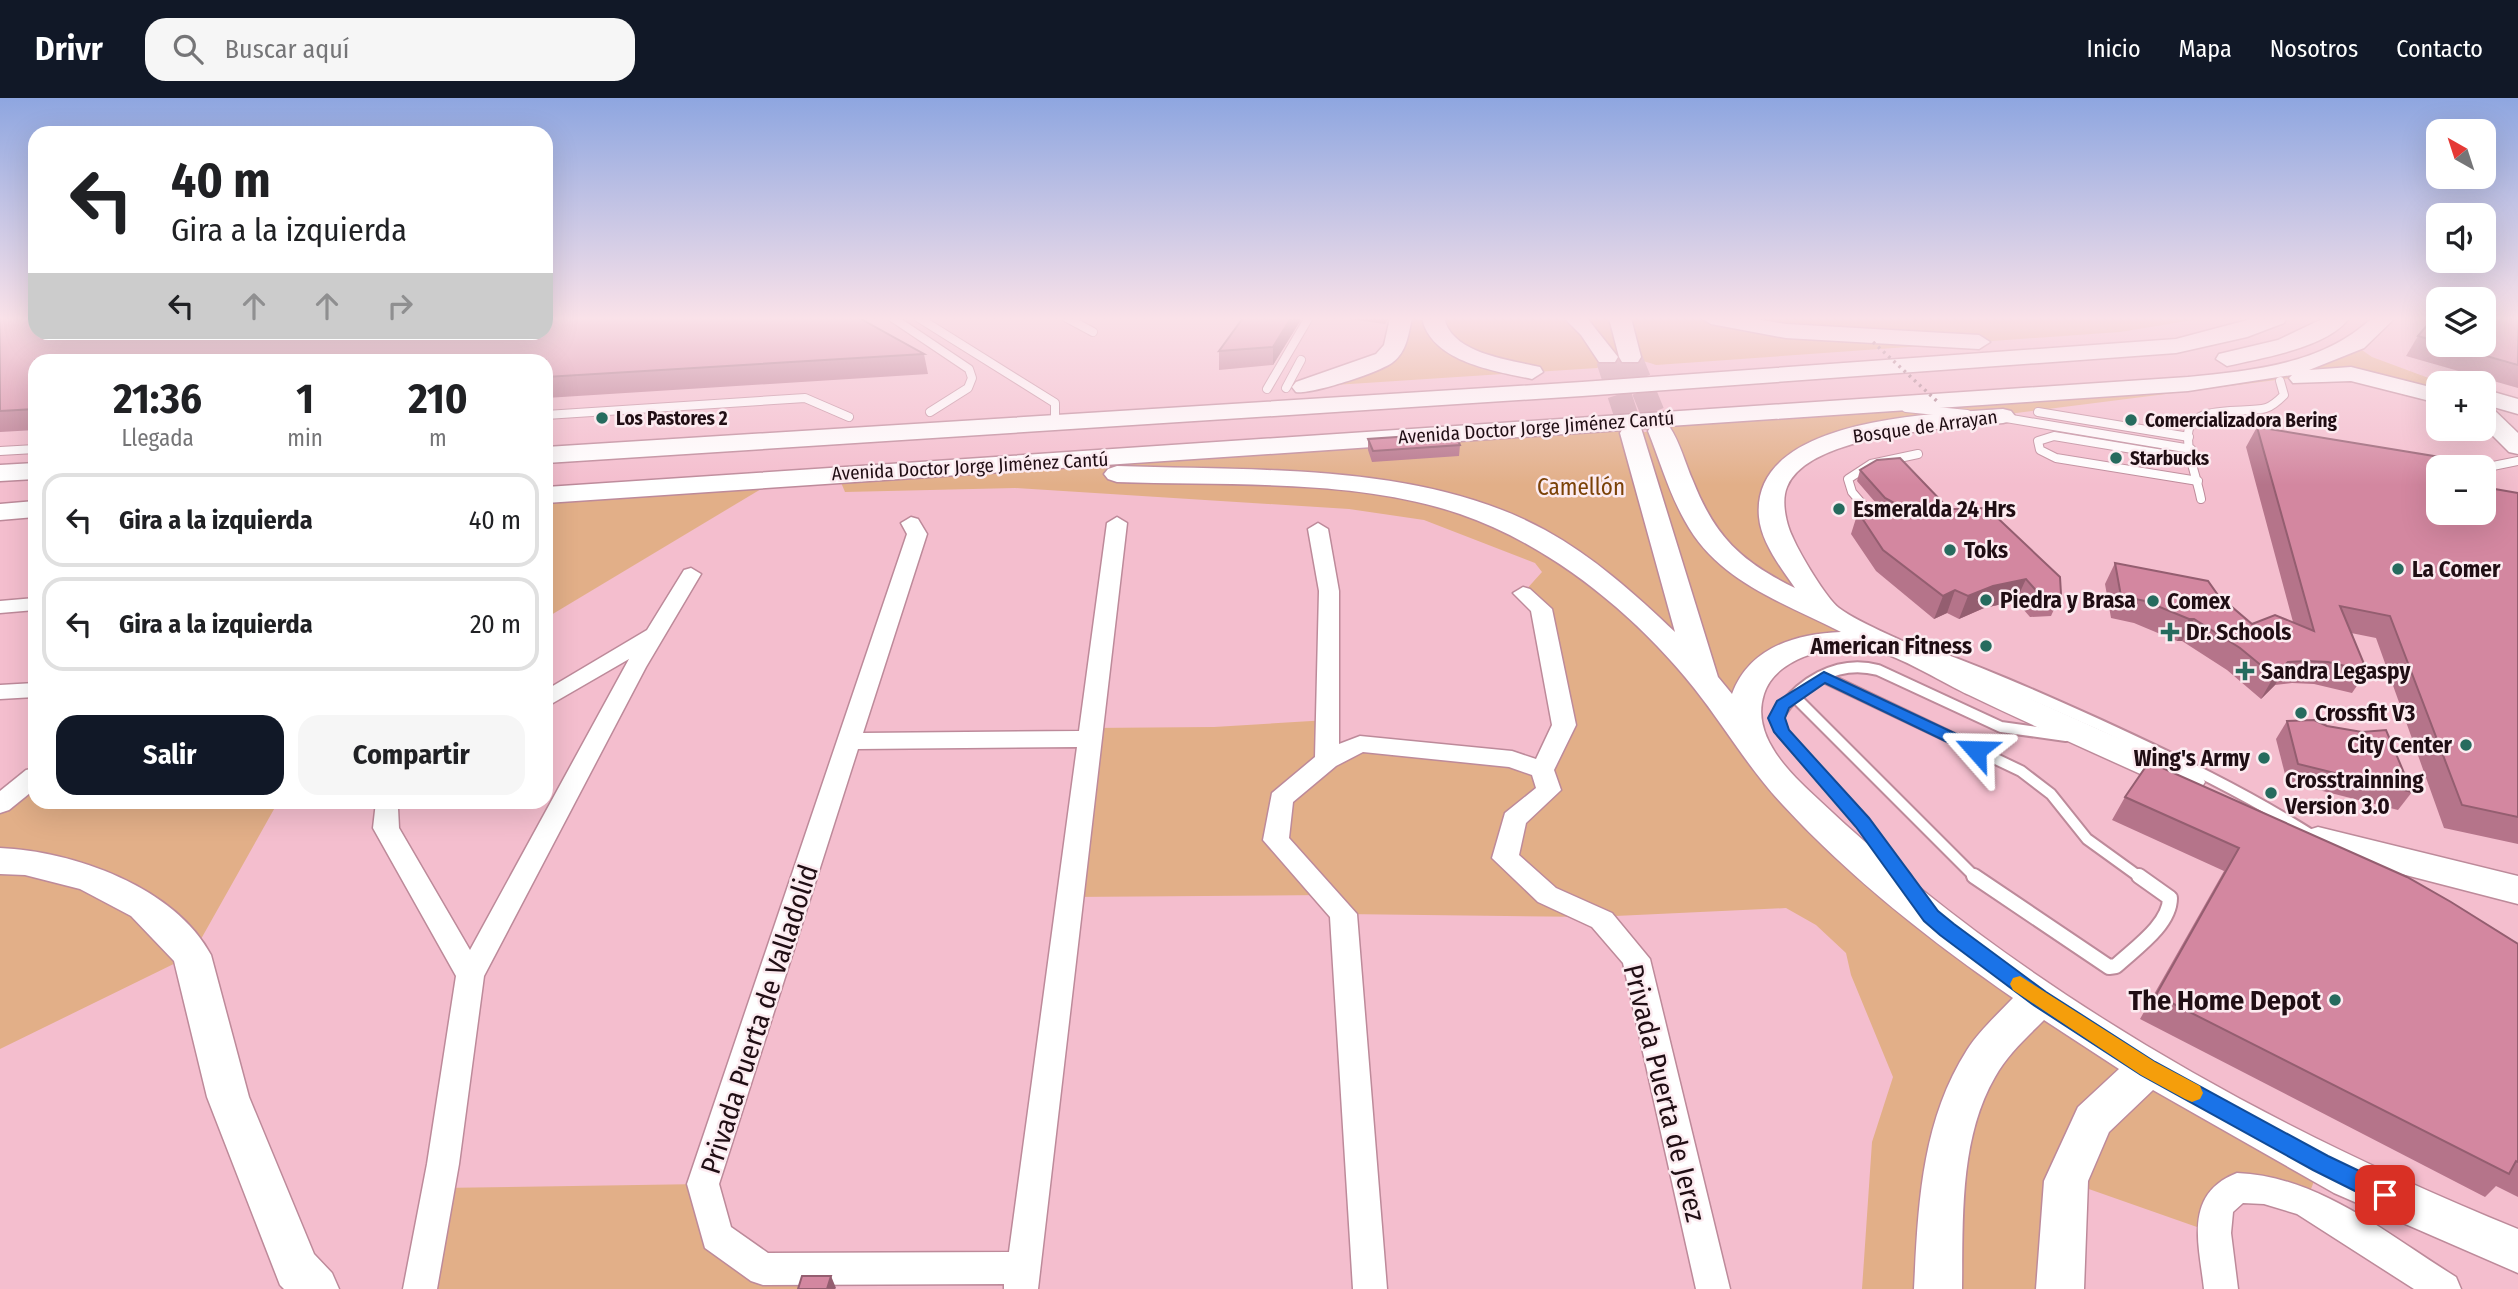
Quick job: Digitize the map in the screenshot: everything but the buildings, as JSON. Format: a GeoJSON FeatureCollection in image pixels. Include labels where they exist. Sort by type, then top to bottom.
{"type":"FeatureCollection","features":[{"type":"Feature","properties":{"kind":"street"},"geometry":{"type":"LineString","coordinates":[[1286,388],[1335,374]]}},
{"type":"Feature","properties":{"kind":"street","name":"Avenida Doctor Jorge Jiménez Cantú"},"geometry":{"type":"LineString","coordinates":[[553,454],[1055,412],[1286,388],[1508,374]]}},
{"type":"Feature","properties":{"kind":"street","name":"Avenida Doctor Jorge Jiménez Cantú"},"geometry":{"type":"LineString","coordinates":[[553,437],[930,412],[1055,412],[1582,389],[1795,374]]}},
{"type":"Feature","properties":{"kind":"street","name":"Avenida Doctor Jorge Jiménez Cantú"},"geometry":{"type":"LineString","coordinates":[[553,474],[2025,374]]}},
{"type":"Feature","properties":{"kind":"street","name":"Avenida Doctor Jorge Jiménez Cantú"},"geometry":{"type":"LineString","coordinates":[[553,495],[2188,384],[2283,374]]}},
{"type":"Feature","properties":{"kind":"street","name":"Bosque de Arrayan"},"geometry":{"type":"LineString","coordinates":[[1828,614],[1777,533],[1769,498],[1774,484],[1803,453],[1826,442],[1860,434],[2190,393],[2285,374]]}},
{"type":"Feature","properties":{"kind":"street"},"geometry":{"type":"LineString","coordinates":[[2394,374],[2426,390]]}},
{"type":"Feature","properties":{"kind":"street"},"geometry":{"type":"LineString","coordinates":[[2094,390],[2190,393]]}},
{"type":"Feature","properties":{"kind":"street"},"geometry":{"type":"LineString","coordinates":[[2496,400],[2518,407]]}},
{"type":"Feature","properties":{"kind":"street"},"geometry":{"type":"LineString","coordinates":[[2496,415],[2518,423]]}},
{"type":"Feature","properties":{"kind":"street"},"geometry":{"type":"LineString","coordinates":[[1299,423],[1493,430]]}},
{"type":"Feature","properties":{"kind":"street"},"geometry":{"type":"LineString","coordinates":[[2496,424],[2518,447]]}},
{"type":"Feature","properties":{"kind":"street"},"geometry":{"type":"LineString","coordinates":[[1707,683],[1675,590],[1646,432],[1716,547],[1758,579],[1883,642],[2091,739],[2318,840],[2424,900]]}},
{"type":"Feature","properties":{"kind":"street"},"geometry":{"type":"LineString","coordinates":[[962,467],[1349,485],[1401,491],[1452,503],[1514,525],[1568,554],[1595,574],[1707,683],[1749,743],[1805,807],[1931,916],[2039,998],[2148,1068],[2363,1185],[2518,1251]]}},
{"type":"Feature","properties":{"kind":"street"},"geometry":{"type":"LineString","coordinates":[[0,473],[28,471]]}},
{"type":"Feature","properties":{"kind":"street"},"geometry":{"type":"LineString","coordinates":[[0,490],[28,488]]}},
{"type":"Feature","properties":{"kind":"street"},"geometry":{"type":"LineString","coordinates":[[0,512],[28,510]]}},
{"type":"Feature","properties":{"kind":"street","name":"Privada Puerta de Valladolid"},"geometry":{"type":"LineString","coordinates":[[911,523],[917,534],[703,1184],[717,1237],[762,1269],[1022,1279],[1117,523]]}},
{"type":"Feature","properties":{"kind":"street"},"geometry":{"type":"LineString","coordinates":[[1318,529],[1329,591],[1327,760]]}},
{"type":"Feature","properties":{"kind":"street"},"geometry":{"type":"LineString","coordinates":[[0,534],[28,532]]}},
{"type":"Feature","properties":{"kind":"street"},"geometry":{"type":"LineString","coordinates":[[420,1289],[443,1164],[470,976],[654,634],[691,574]]}},
{"type":"Feature","properties":{"kind":"street","name":"Privada Puerta de Jerez"},"geometry":{"type":"LineString","coordinates":[[1523,593],[1541,609],[1564,724],[1542,770],[1549,790],[1514,819],[1505,858],[1548,895],[1602,920],[1636,959],[1713,1289]]}},
{"type":"Feature","properties":{"kind":"street"},"geometry":{"type":"LineString","coordinates":[[0,607],[28,605]]}},
{"type":"Feature","properties":{"kind":"street"},"geometry":{"type":"LineString","coordinates":[[553,696],[654,634]]}},
{"type":"Feature","properties":{"kind":"street"},"geometry":{"type":"LineString","coordinates":[[1749,743],[1746,701],[1755,674],[1771,659],[1797,648],[1829,641],[1883,642]]}},
{"type":"Feature","properties":{"kind":"street"},"geometry":{"type":"LineString","coordinates":[[0,692],[28,690]]}},
{"type":"Feature","properties":{"kind":"street"},"geometry":{"type":"LineString","coordinates":[[851,741],[1088,740]]}},
{"type":"Feature","properties":{"kind":"street"},"geometry":{"type":"LineString","coordinates":[[1370,1289],[1343,914],[1276,839],[1282,799],[1327,760],[1360,744],[1512,759],[1542,770]]}},
{"type":"Feature","properties":{"kind":"street"},"geometry":{"type":"LineString","coordinates":[[0,804],[28,782]]}},
{"type":"Feature","properties":{"kind":"street"},"geometry":{"type":"LineString","coordinates":[[386,809],[386,828],[470,976]]}},
{"type":"Feature","properties":{"kind":"street"},"geometry":{"type":"LineString","coordinates":[[2318,840],[2518,890]]}},
{"type":"Feature","properties":{"kind":"street"},"geometry":{"type":"LineString","coordinates":[[0,861],[25,862],[90,878],[144,906],[192,955],[228,1097],[297,1269],[315,1289]]}},
{"type":"Feature","properties":{"kind":"street"},"geometry":{"type":"LineString","coordinates":[[1938,1289],[1941,1218],[1953,1128],[1981,1063],[2039,998]]}},
{"type":"Feature","properties":{"kind":"street"},"geometry":{"type":"LineString","coordinates":[[2060,1289],[2066,1181],[2093,1120],[2148,1068]]}},
{"type":"Feature","properties":{"kind":"street"},"geometry":{"type":"LineString","coordinates":[[2221,1289],[2214,1233],[2217,1205],[2236,1188],[2264,1189],[2306,1202],[2444,1289]]}},
{"type":"Feature","properties":{"kind":"lane"},"geometry":{"type":"LineString","coordinates":[[930,412],[968,388],[972,379],[970,374]]}},
{"type":"Feature","properties":{"kind":"lane"},"geometry":{"type":"LineString","coordinates":[[999,374],[1055,412]]}},
{"type":"Feature","properties":{"kind":"lane"},"geometry":{"type":"LineString","coordinates":[[1286,388],[1291,374]]}},
{"type":"Feature","properties":{"kind":"lane"},"geometry":{"type":"LineString","coordinates":[[1286,388],[1294,374]]}},
{"type":"Feature","properties":{"kind":"lane"},"geometry":{"type":"LineString","coordinates":[[2202,499],[2191,447],[2190,424],[2195,418],[2211,413],[2267,407],[2284,395],[2288,374]]}},
{"type":"Feature","properties":{"kind":"lane"},"geometry":{"type":"LineString","coordinates":[[553,415],[805,398],[849,417]]}},
{"type":"Feature","properties":{"kind":"lane"},"geometry":{"type":"LineString","coordinates":[[1865,404],[2018,414],[2191,447]]}},
{"type":"Feature","properties":{"kind":"lane"},"geometry":{"type":"LineString","coordinates":[[2018,414],[2191,447]]}},
{"type":"Feature","properties":{"kind":"lane"},"geometry":{"type":"LineString","coordinates":[[2018,414],[2191,447]]}},
{"type":"Feature","properties":{"kind":"lane"},"geometry":{"type":"LineString","coordinates":[[2191,447],[2054,436],[2038,441],[2040,450],[2056,458],[2198,481]]}},
{"type":"Feature","properties":{"kind":"lane"},"geometry":{"type":"LineString","coordinates":[[0,451],[28,449]]}},
{"type":"Feature","properties":{"kind":"lane"},"geometry":{"type":"LineString","coordinates":[[1889,525],[1866,511],[1852,492],[1848,479],[1857,469],[1885,459],[1918,454]]}},
{"type":"Feature","properties":{"kind":"lane"},"geometry":{"type":"LineString","coordinates":[[2496,465],[2518,461]]}},
{"type":"Feature","properties":{"kind":"lane"},"geometry":{"type":"LineString","coordinates":[[1883,642],[1917,648],[1961,663],[2190,766],[2258,801],[2318,840]]}},
{"type":"Feature","properties":{"kind":"lane"},"geometry":{"type":"LineString","coordinates":[[1931,916],[1863,822],[1782,732],[1777,718],[1782,705],[1842,666],[1858,665],[1878,670],[2001,727],[2091,739]]}},
{"type":"Feature","properties":{"kind":"lane"},"geometry":{"type":"LineString","coordinates":[[1794,696],[1974,876],[2109,967],[2116,966],[2152,932],[2170,909],[2170,898],[2087,839],[2051,794],[2021,771],[1824,677]]}},
{"type":"Feature","properties":{"kind":"path"},"geometry":{"type":"LineString","coordinates":[[1907,374],[1939,403]]}},
{"type":"Feature","properties":{"kind":"green space"},"geometry":{"type":"Polygon","coordinates":[[[1343,374],[1511,374],[1304,387],[1343,374]]]}},
{"type":"Feature","properties":{"kind":"green space","name":"Camellón"},"geometry":{"type":"Polygon","coordinates":[[[2237,374],[2326,374],[1897,428],[1803,453],[1771,517],[1850,640],[1771,659],[1749,743],[1879,873],[2321,1163],[2306,1202],[2237,1188],[2214,1233],[2066,1181],[2059,1289],[1862,1289],[1872,1142],[1893,1077],[1851,975],[1846,953],[1816,925],[1786,908],[1594,917],[1343,914],[1326,895],[1069,897],[1090,728],[1214,727],[1328,720],[1327,759],[1360,744],[1542,770],[1564,724],[1541,609],[1523,593],[1542,572],[1535,563],[1424,520],[1349,509],[1015,488],[845,492],[837,473],[1628,420],[1632,433],[1659,431],[1658,418],[2188,384],[2237,374]]]}},
{"type":"Feature","properties":{"kind":"green space"},"geometry":{"type":"Polygon","coordinates":[[[2334,374],[2417,374],[2426,377],[2426,393],[2334,374]]]}},
{"type":"Feature","properties":{"kind":"green space"},"geometry":{"type":"Polygon","coordinates":[[[781,477],[553,614],[553,494],[781,477]]]}},
{"type":"Feature","properties":{"kind":"green space"},"geometry":{"type":"Polygon","coordinates":[[[28,780],[28,809],[274,809],[192,955],[0,1049],[0,794],[28,780]]]}},
{"type":"Feature","properties":{"kind":"green space"},"geometry":{"type":"Polygon","coordinates":[[[703,1184],[717,1237],[805,1268],[799,1289],[420,1289],[439,1188],[703,1184]]]}},
{"type":"Feature","properties":{"kind":"tunnel"},"geometry":{"type":"LineString","coordinates":[[1612,374],[1632,433]]}},
{"type":"Feature","properties":{"kind":"tunnel"},"geometry":{"type":"LineString","coordinates":[[1637,374],[1660,431]]}},
{"type":"Feature","properties":{"kind":"slow traffic"},"geometry":{"type":"LineString","coordinates":[[2020,984],[2148,1068],[2192,1093]]}},
{"type":"Feature","properties":{"kind":"place","name":"Los Pastores 2"},"geometry":{"type":"Point","coordinates":[602,418]}},
{"type":"Feature","properties":{"kind":"place","name":"Comercializadora Bering"},"geometry":{"type":"Point","coordinates":[2131,420]}},
{"type":"Feature","properties":{"kind":"place","name":"Starbucks"},"geometry":{"type":"Point","coordinates":[2116,458]}},
{"type":"Feature","properties":{"kind":"place","name":"Esmeralda 24 Hrs"},"geometry":{"type":"Point","coordinates":[1839,509]}},
{"type":"Feature","properties":{"kind":"place","name":"Toks"},"geometry":{"type":"Point","coordinates":[1950,550]}},
{"type":"Feature","properties":{"kind":"place","name":"La Comer"},"geometry":{"type":"Point","coordinates":[2398,569]}},
{"type":"Feature","properties":{"kind":"place","name":"Piedra y Brasa"},"geometry":{"type":"Point","coordinates":[1986,600]}},
{"type":"Feature","properties":{"kind":"place","name":"Comex"},"geometry":{"type":"Point","coordinates":[2153,601]}},
{"type":"Feature","properties":{"kind":"place","name":"Dr. Schools"},"geometry":{"type":"Point","coordinates":[2170,632]}},
{"type":"Feature","properties":{"kind":"place","name":"American Fitness"},"geometry":{"type":"Point","coordinates":[1986,646]}},
{"type":"Feature","properties":{"kind":"place","name":"Sandra Legaspy"},"geometry":{"type":"Point","coordinates":[2245,671]}},
{"type":"Feature","properties":{"kind":"place","name":"Crossfit V3"},"geometry":{"type":"Point","coordinates":[2301,713]}},
{"type":"Feature","properties":{"kind":"place","name":"City Center"},"geometry":{"type":"Point","coordinates":[2466,745]}},
{"type":"Feature","properties":{"kind":"place","name":"Wing's Army"},"geometry":{"type":"Point","coordinates":[2264,758]}},
{"type":"Feature","properties":{"kind":"place","name":"Crosstrainning Version 3.0"},"geometry":{"type":"Point","coordinates":[2271,793]}},
{"type":"Feature","properties":{"kind":"place","name":"The Home Depot"},"geometry":{"type":"Point","coordinates":[2335,1000]}},
{"type":"Feature","properties":{"kind":"route"},"geometry":{"type":"LineString","coordinates":[[1976,750],[1824,677],[1782,705],[1777,718],[1782,732],[1863,822],[1931,916],[1947,930],[2039,998],[2148,1068],[2320,1163],[2385,1195]]}}]}
